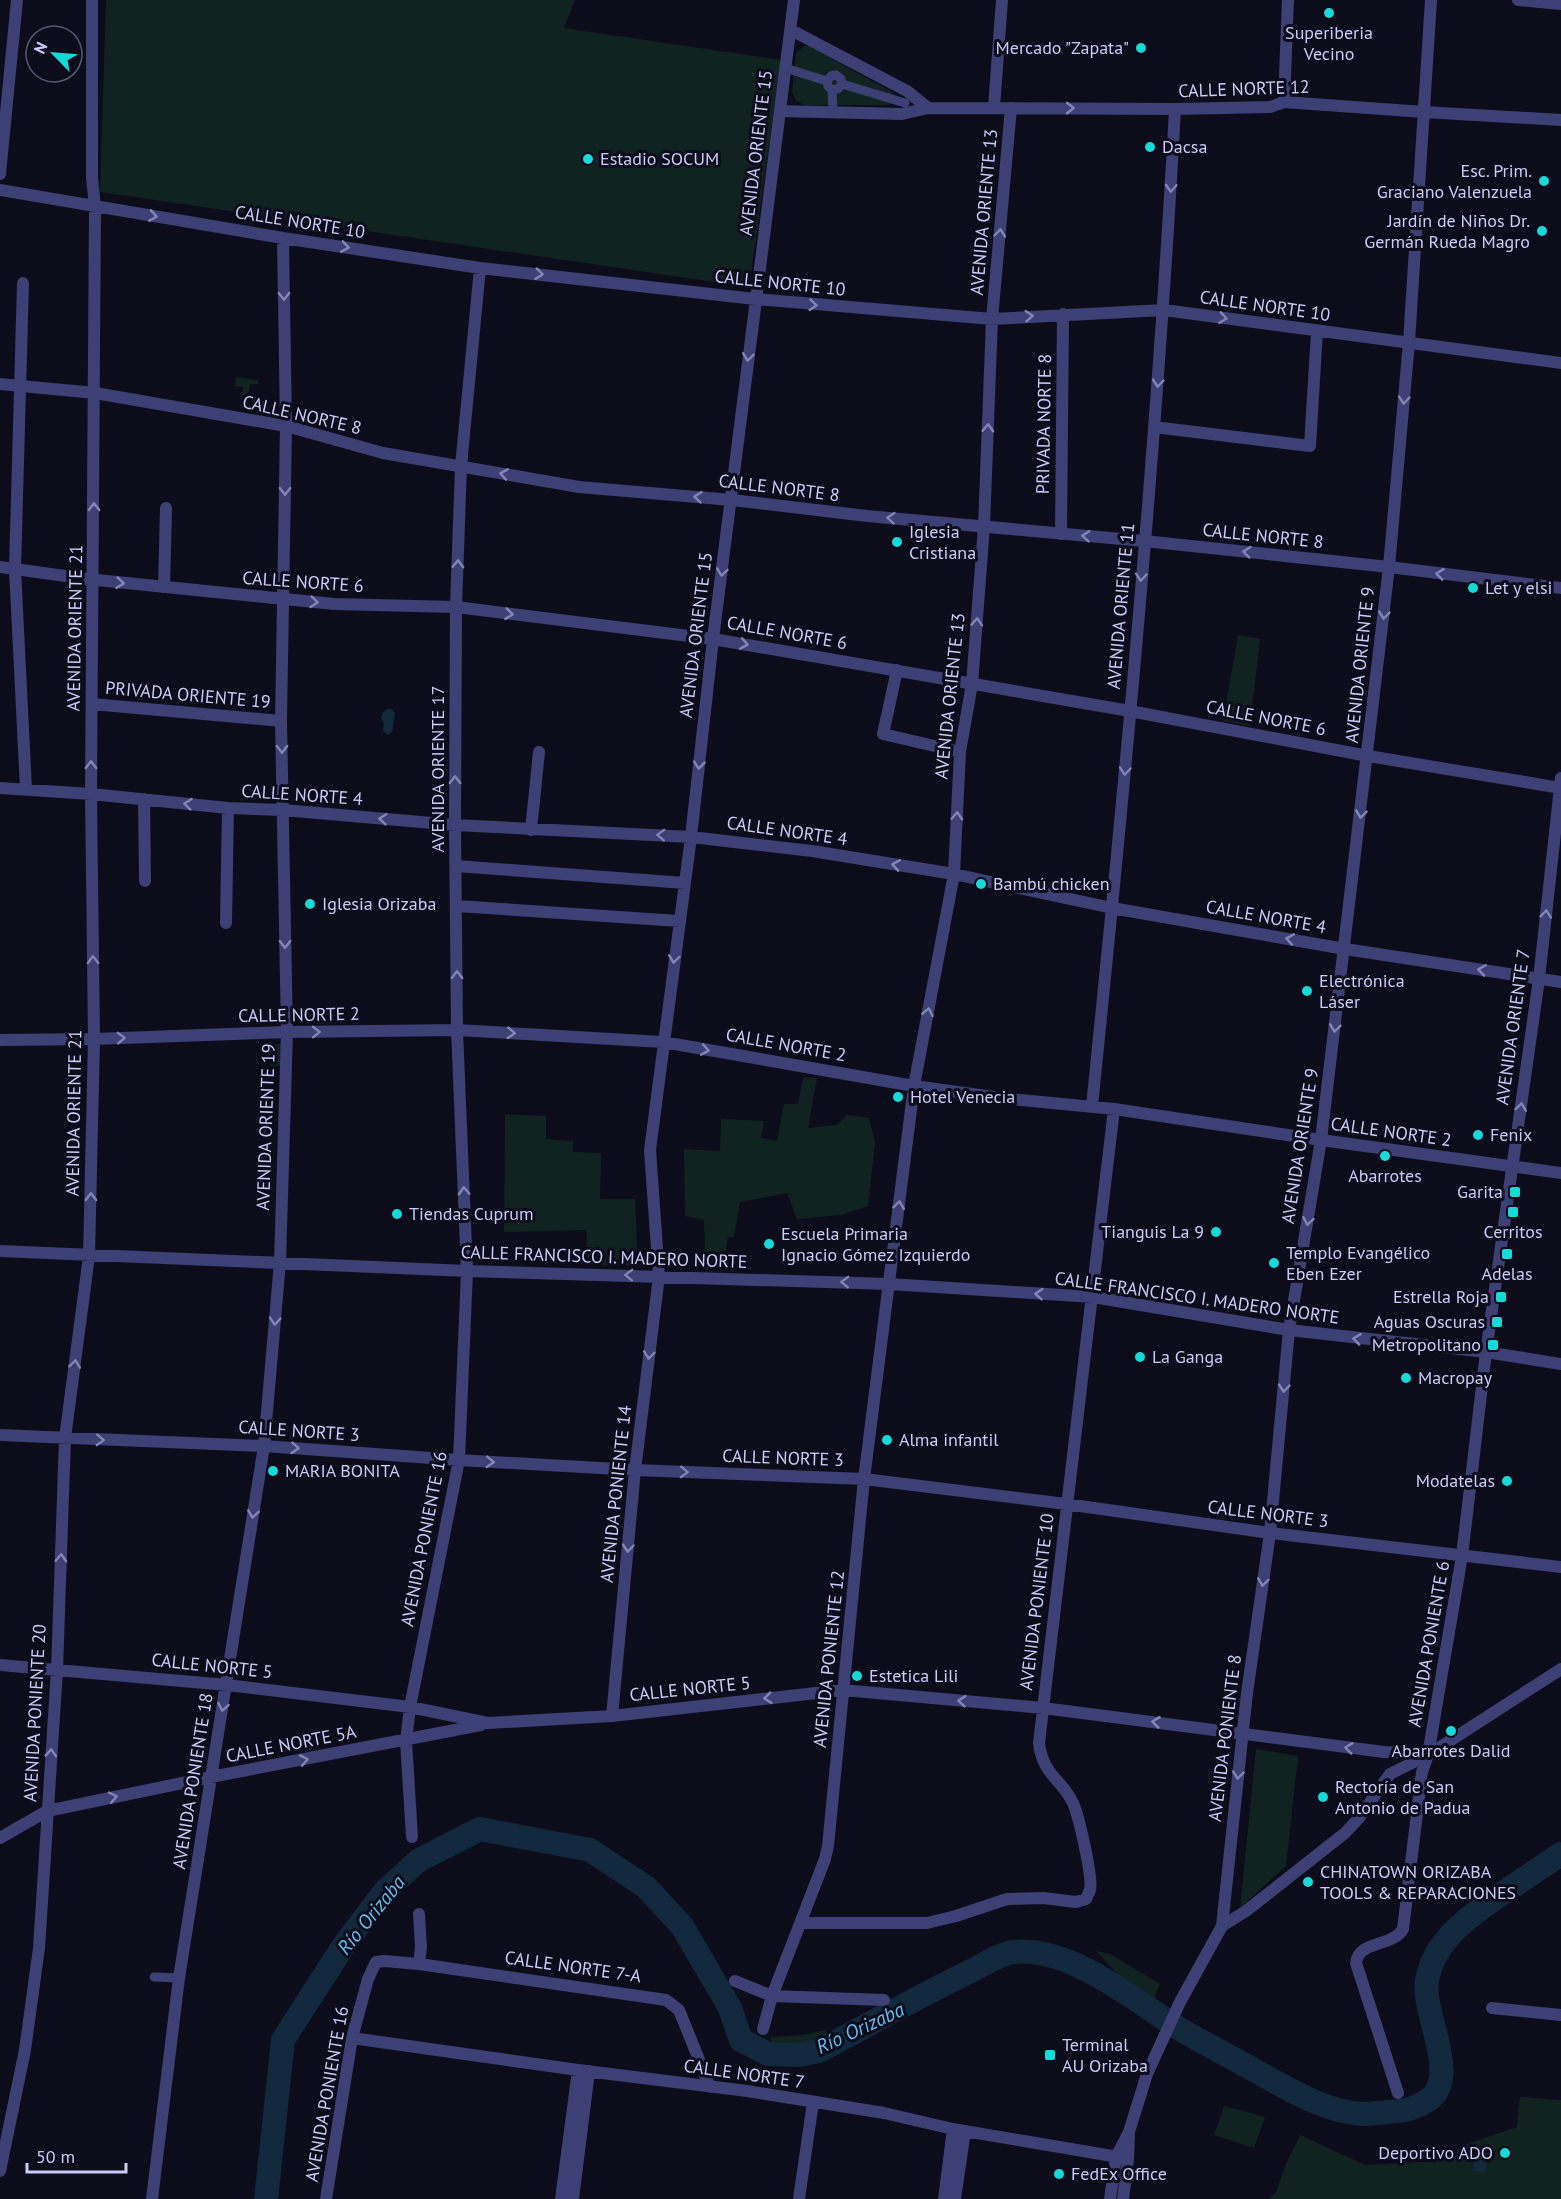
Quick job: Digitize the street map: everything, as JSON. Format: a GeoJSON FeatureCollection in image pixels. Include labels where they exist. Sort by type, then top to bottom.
{"type":"FeatureCollection","features":[{"type":"Feature","properties":{"kind":"street"},"geometry":{"type":"LineString","coordinates":[[0,174],[4,78],[16,0]]}},
{"type":"Feature","properties":{"kind":"street","name":"AVENIDA ORIENTE 21"},"geometry":{"type":"LineString","coordinates":[[89,1256],[94,1040],[91,794],[95,393],[95,207],[92,178],[93,0]]}},
{"type":"Feature","properties":{"kind":"street","name":"AVENIDA ORIENTE 15"},"geometry":{"type":"LineString","coordinates":[[659,1276],[650,1150],[794,0]]}},
{"type":"Feature","properties":{"kind":"street","name":"AVENIDA ORIENTE 13"},"geometry":{"type":"LineString","coordinates":[[994,107],[1002,0]]}},
{"type":"Feature","properties":{"kind":"street"},"geometry":{"type":"LineString","coordinates":[[1284,102],[1288,0]]}},
{"type":"Feature","properties":{"kind":"street","name":"AVENIDA ORIENTE 9"},"geometry":{"type":"LineString","coordinates":[[1289,1330],[1322,1140],[1389,567],[1409,342],[1431,0]]}},
{"type":"Feature","properties":{"kind":"street"},"geometry":{"type":"LineString","coordinates":[[1518,0],[1561,4]]}},
{"type":"Feature","properties":{"kind":"street"},"geometry":{"type":"LineString","coordinates":[[791,30],[846,59],[905,103]]}},
{"type":"Feature","properties":{"kind":"street"},"geometry":{"type":"LineString","coordinates":[[833,112],[832,82],[846,59]]}},
{"type":"Feature","properties":{"kind":"street"},"geometry":{"type":"LineString","coordinates":[[785,68],[832,82],[838,89],[842,84],[928,108]]}},
{"type":"Feature","properties":{"kind":"street","name":"CALLE NORTE 12"},"geometry":{"type":"LineString","coordinates":[[780,111],[833,112],[905,103],[928,108],[1175,109],[1270,106],[1284,102],[1561,120]]}},
{"type":"Feature","properties":{"kind":"street","name":"AVENIDA ORIENTE 13"},"geometry":{"type":"LineString","coordinates":[[889,1284],[914,1086],[954,874],[960,752],[972,684],[984,526],[992,319],[1011,108]]}},
{"type":"Feature","properties":{"kind":"street","name":"AVENIDA ORIENTE 11"},"geometry":{"type":"LineString","coordinates":[[1092,1106],[1130,711],[1164,310],[1175,109]]}},
{"type":"Feature","properties":{"kind":"street","name":"CALLE NORTE 10"},"geometry":{"type":"LineString","coordinates":[[0,190],[283,238],[480,268],[755,299],[992,319],[1164,310],[1561,363]]}},
{"type":"Feature","properties":{"kind":"street","name":"AVENIDA ORIENTE 19"},"geometry":{"type":"LineString","coordinates":[[280,1262],[286,1032],[281,722],[286,426],[283,238]]}},
{"type":"Feature","properties":{"kind":"street","name":"AVENIDA ORIENTE 17"},"geometry":{"type":"LineString","coordinates":[[467,1271],[457,1030],[456,607],[461,466],[480,268]]}},
{"type":"Feature","properties":{"kind":"street"},"geometry":{"type":"LineString","coordinates":[[23,283],[15,568],[26,789]]}},
{"type":"Feature","properties":{"kind":"street","name":"PRIVADA NORTE 8"},"geometry":{"type":"LineString","coordinates":[[1061,534],[1063,314]]}},
{"type":"Feature","properties":{"kind":"street"},"geometry":{"type":"LineString","coordinates":[[1154,427],[1310,446],[1317,331]]}},
{"type":"Feature","properties":{"kind":"street","name":"CALLE NORTE 8"},"geometry":{"type":"LineString","coordinates":[[0,384],[95,393],[286,426],[383,453],[579,487],[1144,541],[1561,588]]}},
{"type":"Feature","properties":{"kind":"street"},"geometry":{"type":"LineString","coordinates":[[164,587],[166,508]]}},
{"type":"Feature","properties":{"kind":"street","name":"CALLE NORTE 6"},"geometry":{"type":"LineString","coordinates":[[0,567],[94,580],[334,604],[456,607],[713,639],[1130,711],[1368,756],[1561,784]]}},
{"type":"Feature","properties":{"kind":"street"},"geometry":{"type":"LineString","coordinates":[[897,670],[883,734],[960,752]]}},
{"type":"Feature","properties":{"kind":"street","name":"PRIVADA ORIENTE 19"},"geometry":{"type":"LineString","coordinates":[[92,704],[281,722]]}},
{"type":"Feature","properties":{"kind":"street"},"geometry":{"type":"LineString","coordinates":[[531,830],[539,752]]}},
{"type":"Feature","properties":{"kind":"street","name":"AVENIDA ORIENTE 7"},"geometry":{"type":"LineString","coordinates":[[1485,1352],[1539,979],[1561,784]]}},
{"type":"Feature","properties":{"kind":"street","name":"CALLE NORTE 4"},"geometry":{"type":"LineString","coordinates":[[0,788],[455,825],[691,837],[812,851],[954,874],[1112,908],[1345,949],[1561,982]]}},
{"type":"Feature","properties":{"kind":"street"},"geometry":{"type":"LineString","coordinates":[[144,799],[145,881]]}},
{"type":"Feature","properties":{"kind":"street"},"geometry":{"type":"LineString","coordinates":[[226,923],[228,808]]}},
{"type":"Feature","properties":{"kind":"street"},"geometry":{"type":"LineString","coordinates":[[456,866],[685,884]]}},
{"type":"Feature","properties":{"kind":"street"},"geometry":{"type":"LineString","coordinates":[[457,906],[680,921]]}},
{"type":"Feature","properties":{"kind":"street","name":"CALLE NORTE 2"},"geometry":{"type":"LineString","coordinates":[[0,1040],[94,1040],[286,1032],[457,1030],[663,1042],[914,1086],[1000,1098],[1092,1106],[1561,1173]]}},
{"type":"Feature","properties":{"kind":"street"},"geometry":{"type":"LineString","coordinates":[[1093,1297],[1114,1109]]}},
{"type":"Feature","properties":{"kind":"street","name":"CALLE FRANCISCO I. MADERO NORTE"},"geometry":{"type":"LineString","coordinates":[[0,1251],[467,1271],[889,1284],[1093,1297],[1289,1330],[1485,1352],[1561,1364]]}},
{"type":"Feature","properties":{"kind":"street","name":"AVENIDA PONIENTE 20"},"geometry":{"type":"LineString","coordinates":[[0,2170],[4,2131],[25,2050],[39,1948],[57,1670],[65,1438],[89,1256]]}},
{"type":"Feature","properties":{"kind":"street","name":"AVENIDA PONIENTE 18"},"geometry":{"type":"LineString","coordinates":[[152,2199],[179,1978],[264,1446],[280,1262]]}},
{"type":"Feature","properties":{"kind":"street","name":"AVENIDA PONIENTE 16"},"geometry":{"type":"LineString","coordinates":[[412,1837],[406,1741],[410,1707],[459,1460],[467,1271]]}},
{"type":"Feature","properties":{"kind":"street","name":"AVENIDA PONIENTE 14"},"geometry":{"type":"LineString","coordinates":[[612,1716],[635,1470],[659,1276]]}},
{"type":"Feature","properties":{"kind":"street","name":"AVENIDA PONIENTE 12"},"geometry":{"type":"LineString","coordinates":[[763,2029],[772,1996],[802,1923],[828,1846],[864,1479],[889,1284]]}},
{"type":"Feature","properties":{"kind":"street","name":"AVENIDA PONIENTE 10"},"geometry":{"type":"LineString","coordinates":[[802,1923],[927,1923],[947,1919],[1007,1899],[1043,1898],[1076,1902],[1086,1899],[1090,1889],[1083,1834],[1072,1802],[1050,1775],[1040,1754],[1039,1743],[1066,1504],[1093,1297]]}},
{"type":"Feature","properties":{"kind":"street","name":"AVENIDA PONIENTE 8"},"geometry":{"type":"LineString","coordinates":[[1110,2199],[1147,2074],[1180,2002],[1222,1926],[1247,1693],[1270,1533],[1289,1330]]}},
{"type":"Feature","properties":{"kind":"street","name":"AVENIDA PONIENTE 6"},"geometry":{"type":"LineString","coordinates":[[1398,2093],[1356,1963],[1357,1956],[1362,1950],[1394,1938],[1403,1929],[1422,1772],[1428,1755],[1462,1556],[1485,1352]]}},
{"type":"Feature","properties":{"kind":"street","name":"CALLE NORTE 3"},"geometry":{"type":"LineString","coordinates":[[0,1435],[264,1446],[635,1470],[864,1479],[1066,1504],[1270,1533],[1561,1567]]}},
{"type":"Feature","properties":{"kind":"street","name":"CALLE NORTE 5"},"geometry":{"type":"LineString","coordinates":[[0,1665],[227,1685],[410,1707],[488,1724],[612,1716],[843,1690],[1043,1708],[1384,1752],[1428,1755]]}},
{"type":"Feature","properties":{"kind":"street"},"geometry":{"type":"LineString","coordinates":[[1222,1926],[1246,1911],[1345,1833],[1359,1818],[1390,1774],[1428,1755],[1561,1669]]}},
{"type":"Feature","properties":{"kind":"street","name":"CALLE NORTE 5A"},"geometry":{"type":"LineString","coordinates":[[0,1838],[47,1811],[488,1724]]}},
{"type":"Feature","properties":{"kind":"street"},"geometry":{"type":"LineString","coordinates":[[1384,1752],[1390,1774]]}},
{"type":"Feature","properties":{"kind":"street"},"geometry":{"type":"LineString","coordinates":[[419,1914],[421,1947],[419,1964]]}},
{"type":"Feature","properties":{"kind":"street","name":"AVENIDA PONIENTE 16"},"geometry":{"type":"LineString","coordinates":[[326,2199],[352,2037],[368,1980],[376,1962]]}},
{"type":"Feature","properties":{"kind":"street","name":"CALLE NORTE 7-A"},"geometry":{"type":"LineString","coordinates":[[376,1962],[419,1964],[666,2000],[679,2010],[710,2087]]}},
{"type":"Feature","properties":{"kind":"street"},"geometry":{"type":"LineString","coordinates":[[154,1977],[179,1978]]}},
{"type":"Feature","properties":{"kind":"street"},"geometry":{"type":"LineString","coordinates":[[735,1981],[772,1996],[884,2000]]}},
{"type":"Feature","properties":{"kind":"street"},"geometry":{"type":"LineString","coordinates":[[1492,2008],[1561,2015]]}},
{"type":"Feature","properties":{"kind":"street","name":"CALLE NORTE 7"},"geometry":{"type":"LineString","coordinates":[[352,2037],[884,2113],[959,2130],[1122,2158]]}},
{"type":"Feature","properties":{"kind":"street"},"geometry":{"type":"LineString","coordinates":[[561,2199],[584,2071]]}},
{"type":"Feature","properties":{"kind":"street"},"geometry":{"type":"LineString","coordinates":[[573,2199],[584,2071]]}},
{"type":"Feature","properties":{"kind":"street"},"geometry":{"type":"LineString","coordinates":[[799,2199],[813,2102]]}},
{"type":"Feature","properties":{"kind":"street"},"geometry":{"type":"LineString","coordinates":[[944,2199],[959,2130]]}},
{"type":"Feature","properties":{"kind":"street"},"geometry":{"type":"LineString","coordinates":[[955,2199],[959,2130]]}},
{"type":"Feature","properties":{"kind":"street","name":"AVENIDA PONIENTE 8"},"geometry":{"type":"LineString","coordinates":[[1122,2158],[1124,2199]]}},
{"type":"Feature","properties":{"kind":"green space"},"geometry":{"type":"Polygon","coordinates":[[[106,0],[575,0],[564,28],[781,60],[749,287],[100,192],[106,0]]]}},
{"type":"Feature","properties":{"kind":"green space"},"geometry":{"type":"Polygon","coordinates":[[[804,46],[809,46],[892,92],[895,95],[893,103],[888,105],[805,105],[796,101],[792,92],[796,53],[804,46]]]}},
{"type":"Feature","properties":{"kind":"green space"},"geometry":{"type":"Polygon","coordinates":[[[236,377],[258,380],[258,384],[250,384],[246,408],[240,407],[243,387],[235,386],[236,377]]]}},
{"type":"Feature","properties":{"kind":"green space"},"geometry":{"type":"Polygon","coordinates":[[[1238,635],[1260,639],[1250,726],[1223,721],[1238,635]]]}},
{"type":"Feature","properties":{"kind":"green space"},"geometry":{"type":"Polygon","coordinates":[[[264,1044],[282,1044],[282,1066],[270,1066],[270,1057],[265,1056],[264,1044]]]}},
{"type":"Feature","properties":{"kind":"green space"},"geometry":{"type":"Polygon","coordinates":[[[803,1077],[817,1078],[808,1128],[837,1125],[847,1115],[869,1118],[875,1142],[868,1206],[841,1215],[797,1219],[787,1193],[740,1202],[734,1237],[728,1237],[725,1255],[705,1254],[704,1220],[685,1216],[684,1149],[720,1151],[721,1119],[764,1121],[761,1138],[777,1141],[784,1104],[798,1104],[803,1077]]]}},
{"type":"Feature","properties":{"kind":"green space"},"geometry":{"type":"Polygon","coordinates":[[[505,1114],[546,1116],[546,1139],[573,1141],[573,1152],[601,1153],[600,1199],[635,1199],[638,1266],[588,1265],[586,1230],[504,1232],[505,1114]]]}},
{"type":"Feature","properties":{"kind":"green space"},"geometry":{"type":"Polygon","coordinates":[[[1256,1749],[1298,1756],[1286,1866],[1240,1908],[1256,1749]]]}},
{"type":"Feature","properties":{"kind":"green space"},"geometry":{"type":"Polygon","coordinates":[[[1096,1951],[1110,1954],[1160,1984],[1153,2001],[1141,2000],[1096,1951]]]}},
{"type":"Feature","properties":{"kind":"green space"},"geometry":{"type":"Polygon","coordinates":[[[826,2030],[827,2036],[807,2044],[778,2046],[771,2044],[771,2037],[802,2035],[826,2030]]]}},
{"type":"Feature","properties":{"kind":"green space","name":"Deportivo ADO"},"geometry":{"type":"Polygon","coordinates":[[[1520,2097],[1561,2100],[1561,2199],[1269,2199],[1276,2192],[1300,2135],[1365,2165],[1436,2161],[1464,2145],[1517,2127],[1520,2097]]]}},
{"type":"Feature","properties":{"kind":"green space"},"geometry":{"type":"Polygon","coordinates":[[[1224,2106],[1265,2117],[1254,2148],[1214,2135],[1224,2106]]]}},
{"type":"Feature","properties":{"kind":"water"},"geometry":{"type":"Polygon","coordinates":[[[387,709],[395,713],[392,732],[388,735],[383,731],[384,723],[381,718],[387,709]]]}},
{"type":"Feature","properties":{"kind":"water"},"geometry":{"type":"Polygon","coordinates":[[[1476,2151],[1488,2153],[1485,2172],[1473,2171],[1476,2151]]]}},
{"type":"Feature","properties":{"kind":"waterway","name":"Río Orizaba"},"geometry":{"type":"LineString","coordinates":[[266,2199],[283,2040],[344,1945],[385,1891],[419,1860],[480,1829],[590,1850],[646,1887],[682,1926],[730,2008],[741,2040],[768,2054],[799,2055],[819,2051],[998,1957],[1014,1952],[1035,1952],[1056,1957],[1100,1977],[1186,2033],[1286,2088],[1331,2108],[1362,2114],[1411,2108],[1425,2102],[1436,2092],[1441,2079],[1441,2063],[1427,1994],[1427,1980],[1431,1965],[1446,1940],[1478,1910],[1561,1854]]}},
{"type":"Feature","properties":{"kind":"place","name":"Superiberia Vecino"},"geometry":{"type":"Point","coordinates":[1329,13]}},
{"type":"Feature","properties":{"kind":"place","name":"Mercado \"Zapata\""},"geometry":{"type":"Point","coordinates":[1141,48]}},
{"type":"Feature","properties":{"kind":"place","name":"Dacsa"},"geometry":{"type":"Point","coordinates":[1150,147]}},
{"type":"Feature","properties":{"kind":"place","name":"Estadio SOCUM"},"geometry":{"type":"Point","coordinates":[588,159]}},
{"type":"Feature","properties":{"kind":"place","name":"Esc. Prim. Graciano Valenzuela"},"geometry":{"type":"Point","coordinates":[1544,181]}},
{"type":"Feature","properties":{"kind":"place","name":"Jardín de Niños Dr. Germán Rueda Magro"},"geometry":{"type":"Point","coordinates":[1542,231]}},
{"type":"Feature","properties":{"kind":"place","name":"Iglesia Cristiana"},"geometry":{"type":"Point","coordinates":[897,542]}},
{"type":"Feature","properties":{"kind":"place","name":"Let y elsi"},"geometry":{"type":"Point","coordinates":[1473,588]}},
{"type":"Feature","properties":{"kind":"place","name":"Bambú chicken"},"geometry":{"type":"Point","coordinates":[981,884]}},
{"type":"Feature","properties":{"kind":"place","name":"Iglesia Orizaba"},"geometry":{"type":"Point","coordinates":[310,904]}},
{"type":"Feature","properties":{"kind":"place","name":"Electrónica Láser"},"geometry":{"type":"Point","coordinates":[1307,991]}},
{"type":"Feature","properties":{"kind":"place","name":"Hotel Venecia"},"geometry":{"type":"Point","coordinates":[898,1097]}},
{"type":"Feature","properties":{"kind":"place","name":"Fenix"},"geometry":{"type":"Point","coordinates":[1478,1135]}},
{"type":"Feature","properties":{"kind":"place","name":"Abarrotes"},"geometry":{"type":"Point","coordinates":[1385,1156]}},
{"type":"Feature","properties":{"kind":"place","name":"Garita"},"geometry":{"type":"Point","coordinates":[1515,1192]}},
{"type":"Feature","properties":{"kind":"place","name":"Cerritos"},"geometry":{"type":"Point","coordinates":[1513,1212]}},
{"type":"Feature","properties":{"kind":"place","name":"Tiendas Cuprum"},"geometry":{"type":"Point","coordinates":[397,1214]}},
{"type":"Feature","properties":{"kind":"place","name":"Tianguis La 9"},"geometry":{"type":"Point","coordinates":[1216,1232]}},
{"type":"Feature","properties":{"kind":"place","name":"Escuela Primaria Ignacio Gómez Izquierdo"},"geometry":{"type":"Point","coordinates":[769,1244]}},
{"type":"Feature","properties":{"kind":"place","name":"Adelas"},"geometry":{"type":"Point","coordinates":[1507,1254]}},
{"type":"Feature","properties":{"kind":"place","name":"Templo Evangélico Eben Ezer"},"geometry":{"type":"Point","coordinates":[1274,1263]}},
{"type":"Feature","properties":{"kind":"place","name":"Estrella Roja"},"geometry":{"type":"Point","coordinates":[1501,1297]}},
{"type":"Feature","properties":{"kind":"place","name":"Aguas Oscuras"},"geometry":{"type":"Point","coordinates":[1497,1322]}},
{"type":"Feature","properties":{"kind":"place","name":"Metropolitano"},"geometry":{"type":"Point","coordinates":[1493,1345]}},
{"type":"Feature","properties":{"kind":"place","name":"La Ganga"},"geometry":{"type":"Point","coordinates":[1140,1357]}},
{"type":"Feature","properties":{"kind":"place","name":"Macropay"},"geometry":{"type":"Point","coordinates":[1406,1378]}},
{"type":"Feature","properties":{"kind":"place","name":"Alma infantil"},"geometry":{"type":"Point","coordinates":[887,1440]}},
{"type":"Feature","properties":{"kind":"place","name":"MARIA BONITA"},"geometry":{"type":"Point","coordinates":[273,1471]}},
{"type":"Feature","properties":{"kind":"place","name":"Modatelas"},"geometry":{"type":"Point","coordinates":[1507,1481]}},
{"type":"Feature","properties":{"kind":"place","name":"Estetica Lili"},"geometry":{"type":"Point","coordinates":[857,1676]}},
{"type":"Feature","properties":{"kind":"place","name":"Abarrotes Dalid"},"geometry":{"type":"Point","coordinates":[1451,1731]}},
{"type":"Feature","properties":{"kind":"place","name":"Rectoría de San Antonio de Padua"},"geometry":{"type":"Point","coordinates":[1323,1797]}},
{"type":"Feature","properties":{"kind":"place","name":"CHINATOWN ORIZABA TOOLS & REPARACIONES"},"geometry":{"type":"Point","coordinates":[1308,1882]}},
{"type":"Feature","properties":{"kind":"place","name":"Terminal AU Orizaba"},"geometry":{"type":"Point","coordinates":[1050,2055]}},
{"type":"Feature","properties":{"kind":"place","name":"Deportivo ADO"},"geometry":{"type":"Point","coordinates":[1505,2153]}},
{"type":"Feature","properties":{"kind":"place","name":"FedEx Office"},"geometry":{"type":"Point","coordinates":[1059,2174]}}]}
